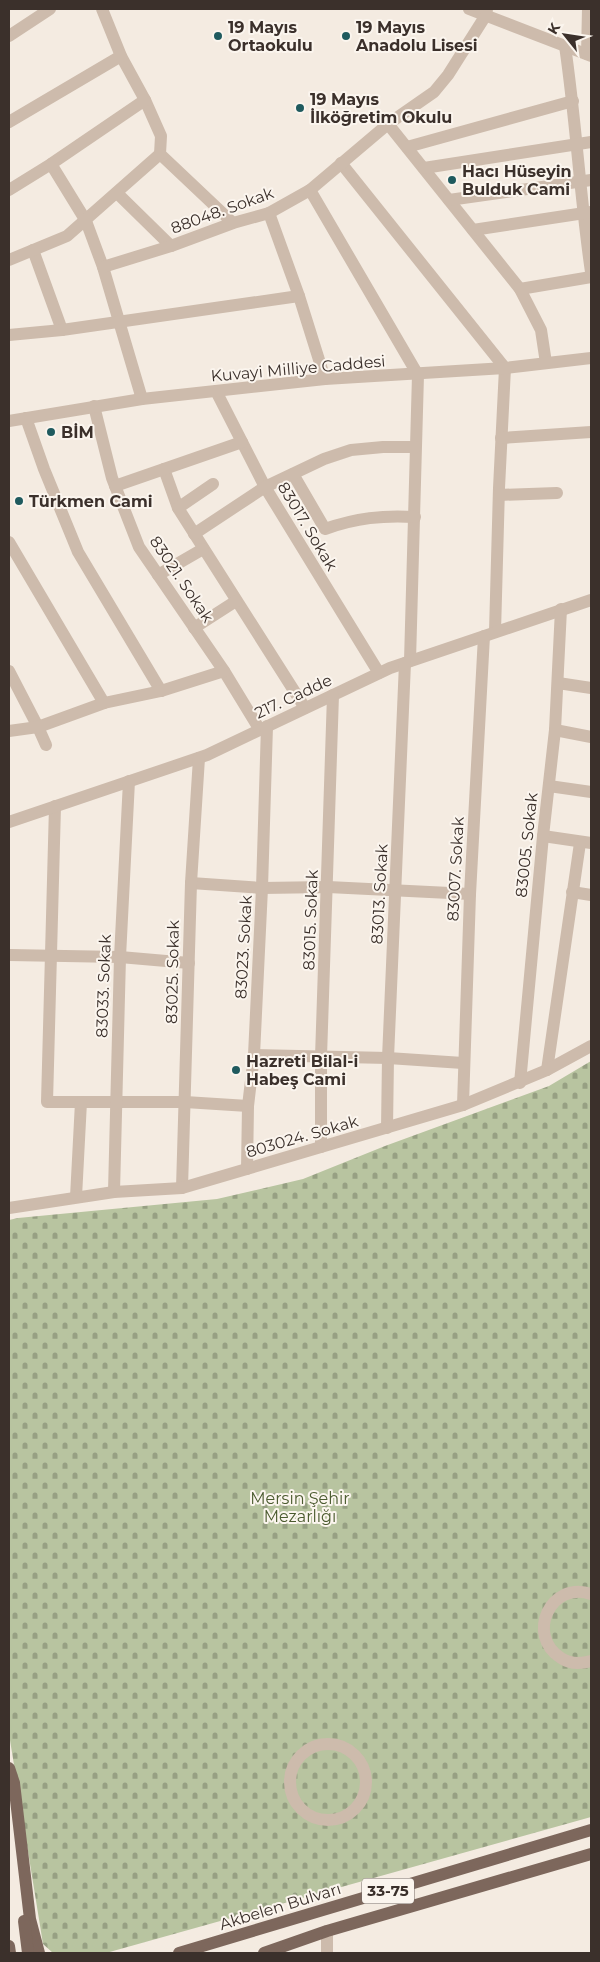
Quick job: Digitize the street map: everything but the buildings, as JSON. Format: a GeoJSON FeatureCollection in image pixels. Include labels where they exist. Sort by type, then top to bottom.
{"type":"FeatureCollection","features":[{"type":"Feature","properties":{"kind":"main road"},"geometry":{"type":"LineString","coordinates":[[9,1768],[14,1783],[30,1919],[38,1947],[45,1953]]}},
{"type":"Feature","properties":{"kind":"main road"},"geometry":{"type":"LineString","coordinates":[[9,1810],[28,1953]]}},
{"type":"Feature","properties":{"kind":"main road","name":"Akbelen Bulvarı"},"geometry":{"type":"LineString","coordinates":[[180,1952],[591,1830]]}},
{"type":"Feature","properties":{"kind":"main road","name":"33-75"},"geometry":{"type":"LineString","coordinates":[[264,1953],[327,1930],[591,1854]]}},
{"type":"Feature","properties":{"kind":"main road"},"geometry":{"type":"LineString","coordinates":[[9,1946],[10,1953]]}},
{"type":"Feature","properties":{"kind":"street"},"geometry":{"type":"LineString","coordinates":[[9,36],[50,9]]}},
{"type":"Feature","properties":{"kind":"street"},"geometry":{"type":"LineString","coordinates":[[9,260],[67,236],[160,154],[161,136],[145,100],[121,56],[102,9]]}},
{"type":"Feature","properties":{"kind":"street"},"geometry":{"type":"LineString","coordinates":[[469,9],[486,12],[589,55],[588,9]]}},
{"type":"Feature","properties":{"kind":"street","name":"88048. Sokak"},"geometry":{"type":"LineString","coordinates":[[103,268],[233,223],[269,213],[310,190],[388,124],[434,92],[448,75],[486,12]]}},
{"type":"Feature","properties":{"kind":"street"},"geometry":{"type":"LineString","coordinates":[[565,46],[573,101],[576,143],[585,180],[591,272]]}},
{"type":"Feature","properties":{"kind":"street"},"geometry":{"type":"LineString","coordinates":[[9,122],[121,56]]}},
{"type":"Feature","properties":{"kind":"street"},"geometry":{"type":"LineString","coordinates":[[9,190],[145,100]]}},
{"type":"Feature","properties":{"kind":"street"},"geometry":{"type":"LineString","coordinates":[[407,147],[573,101]]}},
{"type":"Feature","properties":{"kind":"street"},"geometry":{"type":"LineString","coordinates":[[388,124],[520,289],[541,330],[546,363]]}},
{"type":"Feature","properties":{"kind":"street"},"geometry":{"type":"LineString","coordinates":[[424,168],[591,142]]}},
{"type":"Feature","properties":{"kind":"street"},"geometry":{"type":"LineString","coordinates":[[160,154],[233,223]]}},
{"type":"Feature","properties":{"kind":"street"},"geometry":{"type":"LineString","coordinates":[[340,163],[505,368]]}},
{"type":"Feature","properties":{"kind":"street"},"geometry":{"type":"LineString","coordinates":[[51,164],[86,221],[120,321],[142,399]]}},
{"type":"Feature","properties":{"kind":"street"},"geometry":{"type":"LineString","coordinates":[[449,200],[585,180]]}},
{"type":"Feature","properties":{"kind":"street"},"geometry":{"type":"LineString","coordinates":[[310,190],[418,375]]}},
{"type":"Feature","properties":{"kind":"street"},"geometry":{"type":"LineString","coordinates":[[117,193],[171,246]]}},
{"type":"Feature","properties":{"kind":"street"},"geometry":{"type":"LineString","coordinates":[[473,230],[587,212]]}},
{"type":"Feature","properties":{"kind":"street"},"geometry":{"type":"LineString","coordinates":[[269,213],[299,296],[325,379]]}},
{"type":"Feature","properties":{"kind":"street"},"geometry":{"type":"LineString","coordinates":[[33,250],[62,330]]}},
{"type":"Feature","properties":{"kind":"street"},"geometry":{"type":"LineString","coordinates":[[520,289],[591,277]]}},
{"type":"Feature","properties":{"kind":"street"},"geometry":{"type":"LineString","coordinates":[[9,334],[62,330],[299,296]]}},
{"type":"Feature","properties":{"kind":"street","name":"Kuvayi Milliye Caddesi"},"geometry":{"type":"LineString","coordinates":[[9,421],[142,399],[325,379],[418,375],[505,368],[591,358]]}},
{"type":"Feature","properties":{"kind":"street","name":"83007. Sokak"},"geometry":{"type":"LineString","coordinates":[[463,1105],[470,894],[489,634],[505,368]]}},
{"type":"Feature","properties":{"kind":"street","name":"83013. Sokak"},"geometry":{"type":"LineString","coordinates":[[386,1128],[395,890],[415,517],[418,375]]}},
{"type":"Feature","properties":{"kind":"street","name":"83017. Sokak"},"geometry":{"type":"LineString","coordinates":[[216,391],[265,487],[379,673]]}},
{"type":"Feature","properties":{"kind":"street","name":"83021. Sokak"},"geometry":{"type":"LineString","coordinates":[[94,406],[115,486],[139,547],[263,728]]}},
{"type":"Feature","properties":{"kind":"street"},"geometry":{"type":"LineString","coordinates":[[26,418],[44,469],[78,552],[161,691]]}},
{"type":"Feature","properties":{"kind":"street"},"geometry":{"type":"LineString","coordinates":[[501,438],[591,432]]}},
{"type":"Feature","properties":{"kind":"street"},"geometry":{"type":"LineString","coordinates":[[115,486],[242,442]]}},
{"type":"Feature","properties":{"kind":"street"},"geometry":{"type":"LineString","coordinates":[[194,534],[265,487],[324,459],[351,450],[415,447]]}},
{"type":"Feature","properties":{"kind":"street"},"geometry":{"type":"LineString","coordinates":[[164,469],[178,508],[305,708]]}},
{"type":"Feature","properties":{"kind":"street"},"geometry":{"type":"LineString","coordinates":[[293,474],[325,529],[342,523],[388,515],[415,517]]}},
{"type":"Feature","properties":{"kind":"street"},"geometry":{"type":"LineString","coordinates":[[178,508],[213,484]]}},
{"type":"Feature","properties":{"kind":"street"},"geometry":{"type":"LineString","coordinates":[[498,496],[558,493]]}},
{"type":"Feature","properties":{"kind":"street"},"geometry":{"type":"LineString","coordinates":[[9,542],[104,703]]}},
{"type":"Feature","properties":{"kind":"street"},"geometry":{"type":"LineString","coordinates":[[158,575],[204,549]]}},
{"type":"Feature","properties":{"kind":"street","name":"217. Cadde"},"geometry":{"type":"LineString","coordinates":[[9,822],[199,758],[379,673],[591,600]]}},
{"type":"Feature","properties":{"kind":"street"},"geometry":{"type":"LineString","coordinates":[[194,628],[236,601]]}},
{"type":"Feature","properties":{"kind":"street","name":"83005. Sokak"},"geometry":{"type":"LineString","coordinates":[[520,1083],[555,730],[561,609]]}},
{"type":"Feature","properties":{"kind":"street"},"geometry":{"type":"LineString","coordinates":[[9,731],[38,727],[104,703],[161,691],[224,670]]}},
{"type":"Feature","properties":{"kind":"street"},"geometry":{"type":"LineString","coordinates":[[9,671],[46,746]]}},
{"type":"Feature","properties":{"kind":"street"},"geometry":{"type":"LineString","coordinates":[[558,683],[591,688]]}},
{"type":"Feature","properties":{"kind":"street","name":"83015. Sokak"},"geometry":{"type":"LineString","coordinates":[[321,1147],[321,1058],[333,695]]}},
{"type":"Feature","properties":{"kind":"street","name":"83023. Sokak"},"geometry":{"type":"LineString","coordinates":[[247,1169],[248,1106],[254,1055],[262,888],[263,728]]}},
{"type":"Feature","properties":{"kind":"street"},"geometry":{"type":"LineString","coordinates":[[555,730],[591,737]]}},
{"type":"Feature","properties":{"kind":"street","name":"83025. Sokak"},"geometry":{"type":"LineString","coordinates":[[182,1188],[191,883],[199,758]]}},
{"type":"Feature","properties":{"kind":"street","name":"83033. Sokak"},"geometry":{"type":"LineString","coordinates":[[114,1192],[120,957],[129,781]]}},
{"type":"Feature","properties":{"kind":"street"},"geometry":{"type":"LineString","coordinates":[[549,786],[591,792]]}},
{"type":"Feature","properties":{"kind":"street"},"geometry":{"type":"LineString","coordinates":[[55,806],[47,1102],[185,1102],[248,1106]]}},
{"type":"Feature","properties":{"kind":"street"},"geometry":{"type":"LineString","coordinates":[[543,836],[586,843],[572,892],[547,1070]]}},
{"type":"Feature","properties":{"kind":"street"},"geometry":{"type":"LineString","coordinates":[[191,883],[262,888],[328,887],[470,894]]}},
{"type":"Feature","properties":{"kind":"street"},"geometry":{"type":"LineString","coordinates":[[572,892],[591,895]]}},
{"type":"Feature","properties":{"kind":"street"},"geometry":{"type":"LineString","coordinates":[[9,955],[120,957],[189,963]]}},
{"type":"Feature","properties":{"kind":"street","name":"803024. Sokak"},"geometry":{"type":"LineString","coordinates":[[10,1205],[114,1192],[182,1188],[463,1105],[520,1083],[591,1046]]}},
{"type":"Feature","properties":{"kind":"street"},"geometry":{"type":"LineString","coordinates":[[254,1055],[388,1058],[463,1063]]}},
{"type":"Feature","properties":{"kind":"street"},"geometry":{"type":"LineString","coordinates":[[76,1197],[81,1102]]}},
{"type":"Feature","properties":{"kind":"street"},"geometry":{"type":"LineString","coordinates":[[591,1594],[574,1592],[563,1595],[547,1611],[544,1622],[544,1634],[555,1654],[565,1660],[577,1663],[591,1661]]}},
{"type":"Feature","properties":{"kind":"street"},"geometry":{"type":"LineString","coordinates":[[328,1743],[341,1745],[353,1752],[362,1762],[367,1786],[364,1798],[357,1808],[342,1818],[324,1820],[312,1817],[298,1806],[290,1789],[290,1776],[295,1763],[303,1752],[315,1746],[328,1743]]}},
{"type":"Feature","properties":{"kind":"street"},"geometry":{"type":"LineString","coordinates":[[327,1930],[327,1953]]}},
{"type":"Feature","properties":{"kind":"green space","name":"Mersin Şehir Mezarlığı"},"geometry":{"type":"Polygon","coordinates":[[[591,1061],[591,1817],[106,1953],[53,1953],[43,1944],[9,1734],[9,1220],[217,1199],[303,1179],[385,1146],[549,1086],[591,1061]]]}},
{"type":"Feature","properties":{"kind":"place","name":"19 Mayıs Ortaokulu"},"geometry":{"type":"Point","coordinates":[218,36]}},
{"type":"Feature","properties":{"kind":"place","name":"19 Mayıs Anadolu Lisesi"},"geometry":{"type":"Point","coordinates":[346,36]}},
{"type":"Feature","properties":{"kind":"place","name":"19 Mayıs İlköğretim Okulu"},"geometry":{"type":"Point","coordinates":[300,108]}},
{"type":"Feature","properties":{"kind":"place","name":"Hacı Hüseyin Bulduk Cami"},"geometry":{"type":"Point","coordinates":[452,180]}},
{"type":"Feature","properties":{"kind":"place","name":"BİM"},"geometry":{"type":"Point","coordinates":[51,432]}},
{"type":"Feature","properties":{"kind":"place","name":"Türkmen Cami"},"geometry":{"type":"Point","coordinates":[19,501]}},
{"type":"Feature","properties":{"kind":"place","name":"Hazreti Bilal-i Habeş Cami"},"geometry":{"type":"Point","coordinates":[236,1070]}}]}
